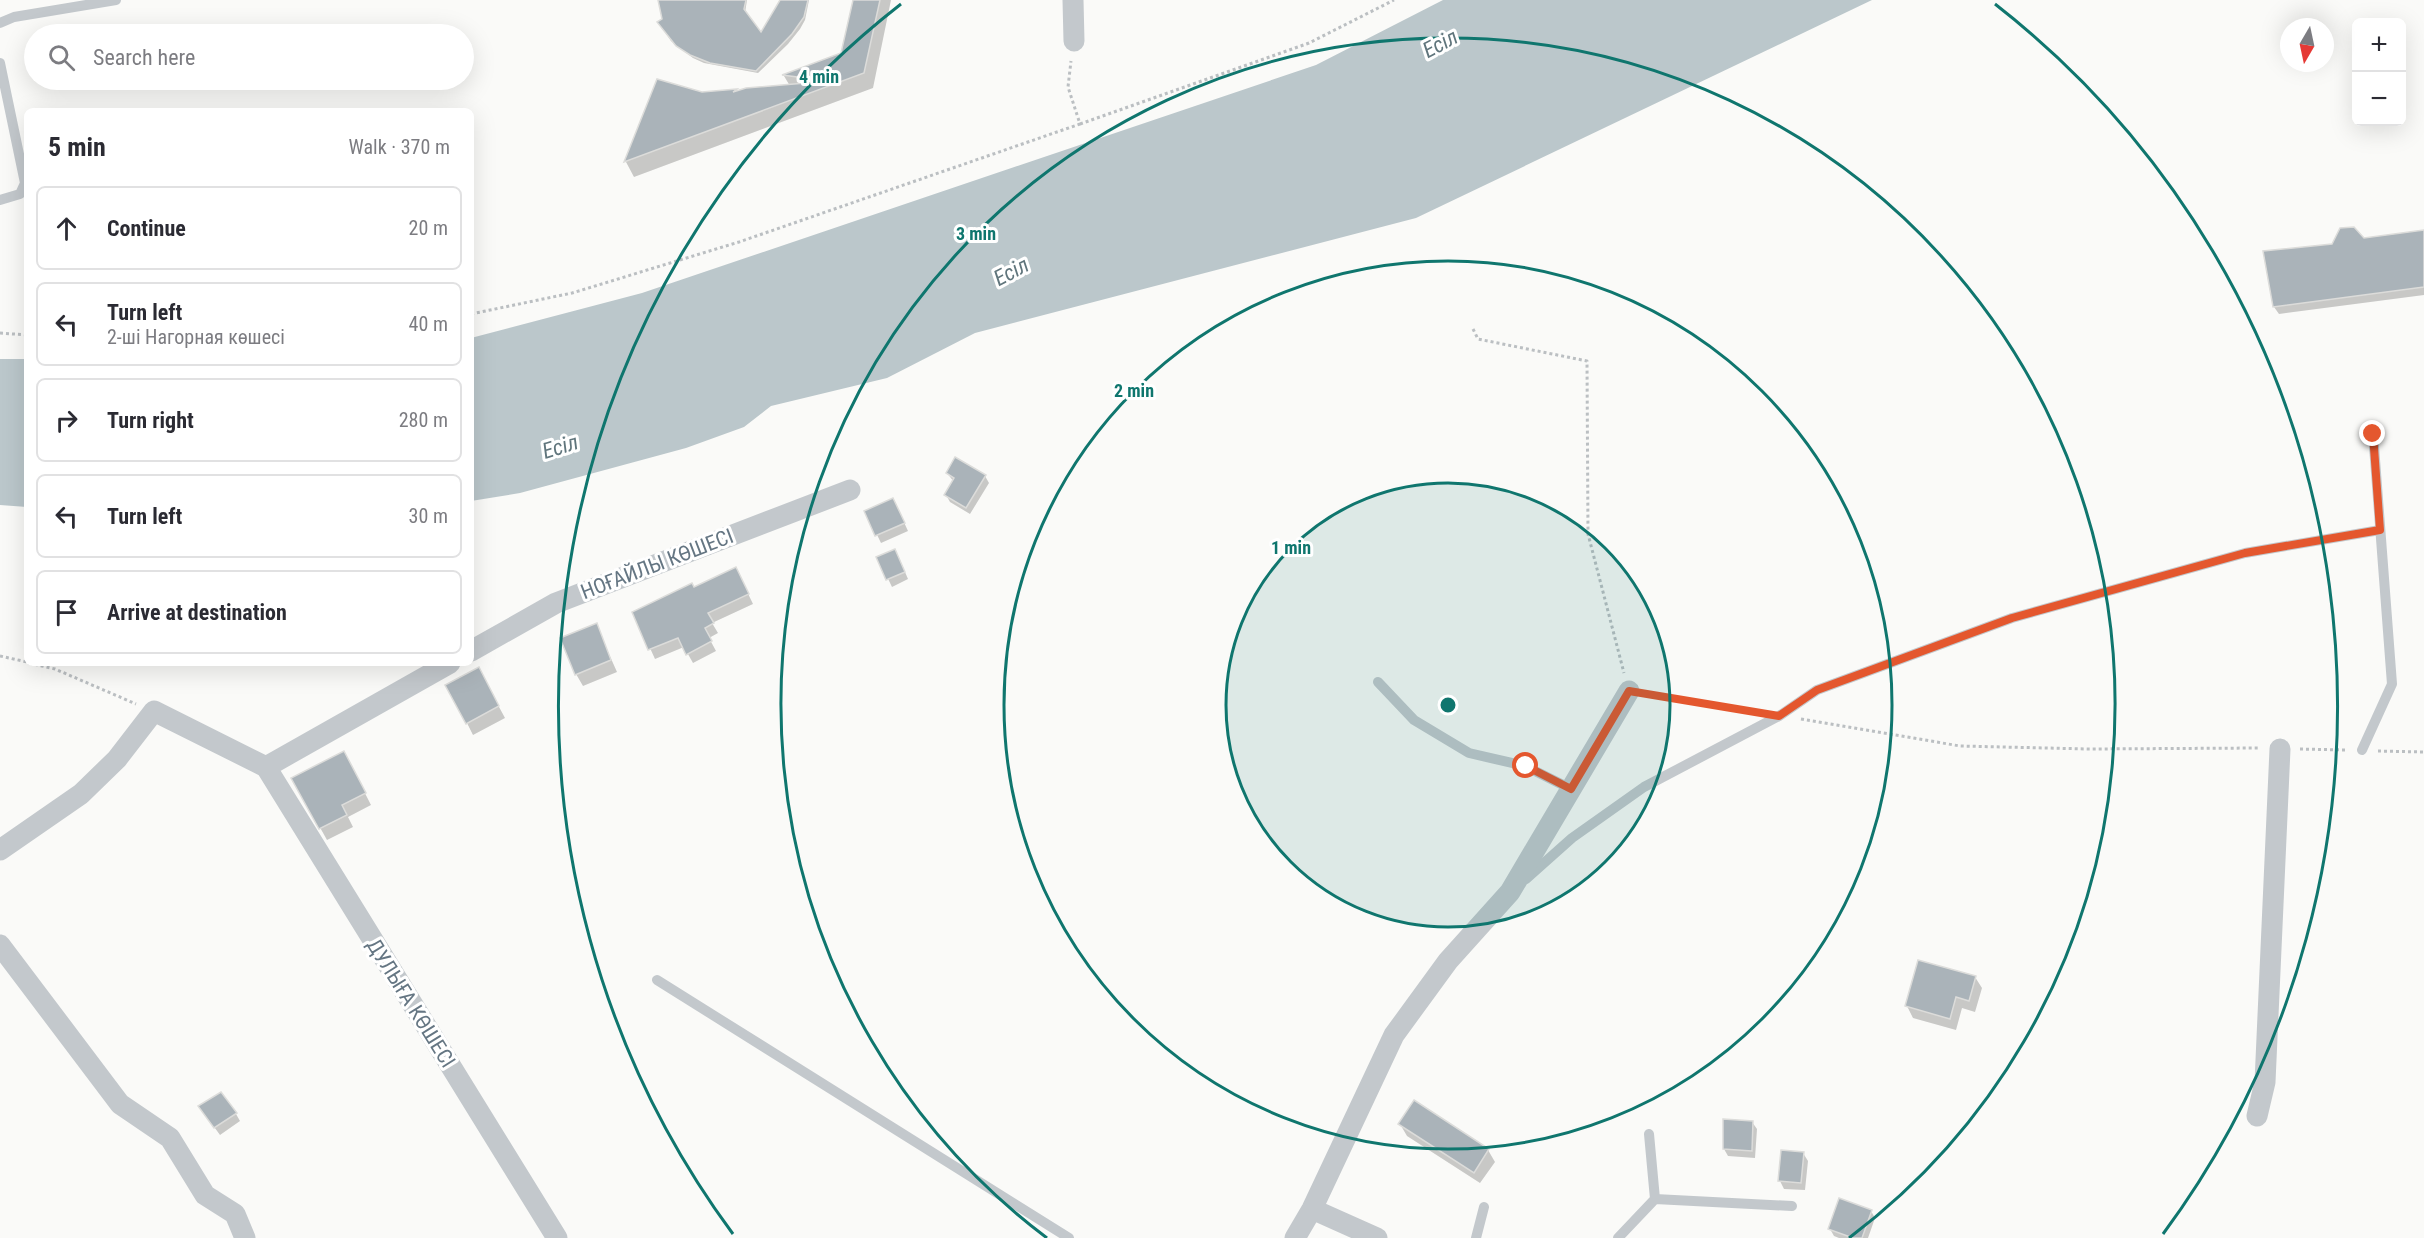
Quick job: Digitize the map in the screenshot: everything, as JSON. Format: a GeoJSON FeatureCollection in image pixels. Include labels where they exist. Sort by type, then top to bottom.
{"type":"FeatureCollection","features":[{"type":"Feature","properties":{"kind":"street"},"geometry":{"type":"LineString","coordinates":[[1073,0],[1074,41]]}},
{"type":"Feature","properties":{"kind":"street","name":"НОҒАЙЛЫ КӨШЕСІ"},"geometry":{"type":"LineString","coordinates":[[474,649],[556,603],[850,490]]}},
{"type":"Feature","properties":{"kind":"street"},"geometry":{"type":"LineString","coordinates":[[0,850],[81,794],[117,759],[154,711],[266,767],[445,666]]}},
{"type":"Feature","properties":{"kind":"street"},"geometry":{"type":"LineString","coordinates":[[1295,1238],[1312,1209],[1394,1035],[1448,961],[1510,892],[1629,691]]}},
{"type":"Feature","properties":{"kind":"street"},"geometry":{"type":"LineString","coordinates":[[2257,1116],[2265,1082],[2280,748]]}},
{"type":"Feature","properties":{"kind":"street","name":"ДУЛЫҒА КӨШЕСІ"},"geometry":{"type":"LineString","coordinates":[[266,767],[557,1238]]}},
{"type":"Feature","properties":{"kind":"street"},"geometry":{"type":"LineString","coordinates":[[0,945],[120,1104],[170,1138],[205,1195],[235,1214],[245,1238]]}},
{"type":"Feature","properties":{"kind":"street"},"geometry":{"type":"LineString","coordinates":[[1312,1209],[1377,1238]]}},
{"type":"Feature","properties":{"kind":"lane"},"geometry":{"type":"LineString","coordinates":[[0,23],[14,17],[116,0]]}},
{"type":"Feature","properties":{"kind":"lane"},"geometry":{"type":"LineString","coordinates":[[0,63],[24,178]]}},
{"type":"Feature","properties":{"kind":"lane"},"geometry":{"type":"LineString","coordinates":[[0,200],[20,194],[24,185]]}},
{"type":"Feature","properties":{"kind":"lane"},"geometry":{"type":"LineString","coordinates":[[2362,750],[2392,684],[2373,434]]}},
{"type":"Feature","properties":{"kind":"lane"},"geometry":{"type":"LineString","coordinates":[[1510,892],[1572,838],[1644,787],[1779,716],[1817,690],[2012,618],[2245,553],[2380,530]]}},
{"type":"Feature","properties":{"kind":"lane"},"geometry":{"type":"LineString","coordinates":[[1378,682],[1414,720],[1470,753],[1526,766],[1571,789]]}},
{"type":"Feature","properties":{"kind":"lane"},"geometry":{"type":"LineString","coordinates":[[657,980],[1069,1238]]}},
{"type":"Feature","properties":{"kind":"lane"},"geometry":{"type":"LineString","coordinates":[[1618,1238],[1655,1198],[1649,1134]]}},
{"type":"Feature","properties":{"kind":"lane"},"geometry":{"type":"LineString","coordinates":[[1655,1198],[1792,1206]]}},
{"type":"Feature","properties":{"kind":"lane"},"geometry":{"type":"LineString","coordinates":[[1476,1238],[1484,1207]]}},
{"type":"Feature","properties":{"kind":"path"},"geometry":{"type":"LineString","coordinates":[[474,313],[572,293],[739,242],[1309,43],[1394,0]]}},
{"type":"Feature","properties":{"kind":"path"},"geometry":{"type":"LineString","coordinates":[[1074,41],[1068,87],[1080,124]]}},
{"type":"Feature","properties":{"kind":"path"},"geometry":{"type":"LineString","coordinates":[[1473,329],[1478,339],[1587,361],[1588,534],[1629,691],[1960,746],[2090,749],[2280,748],[2424,752]]}},
{"type":"Feature","properties":{"kind":"path"},"geometry":{"type":"LineString","coordinates":[[0,333],[24,335]]}},
{"type":"Feature","properties":{"kind":"path"},"geometry":{"type":"LineString","coordinates":[[0,656],[24,662]]}},
{"type":"Feature","properties":{"kind":"path"},"geometry":{"type":"LineString","coordinates":[[42,666],[55,669],[154,711]]}},
{"type":"Feature","properties":{"kind":"water","name":"Есіл"},"geometry":{"type":"Polygon","coordinates":[[[1443,0],[1872,0],[1416,218],[975,333],[887,378],[771,406],[744,427],[686,448],[520,493],[474,501],[474,337],[642,293],[1316,65],[1443,0]]]}},
{"type":"Feature","properties":{"kind":"water"},"geometry":{"type":"Polygon","coordinates":[[[0,359],[24,359],[24,507],[0,505],[0,359]]]}},
{"type":"Feature","properties":{"kind":"building"},"geometry":{"type":"Polygon","coordinates":[[[658,0],[746,0],[744,9],[761,32],[780,0],[808,0],[804,17],[792,34],[756,71],[710,63],[676,46],[657,22],[662,19],[658,0]]]}},
{"type":"Feature","properties":{"kind":"building"},"geometry":{"type":"Polygon","coordinates":[[[853,0],[880,0],[864,73],[624,162],[657,79],[702,92],[737,89],[733,92],[746,88],[805,83],[805,78],[782,75],[841,53],[853,0]]]}},
{"type":"Feature","properties":{"kind":"building"},"geometry":{"type":"Polygon","coordinates":[[[2354,227],[2364,238],[2424,230],[2424,287],[2273,307],[2263,251],[2332,244],[2340,228],[2354,227]]]}},
{"type":"Feature","properties":{"kind":"building"},"geometry":{"type":"Polygon","coordinates":[[[955,457],[986,475],[966,508],[944,495],[954,478],[946,473],[955,457]]]}},
{"type":"Feature","properties":{"kind":"building"},"geometry":{"type":"Polygon","coordinates":[[[893,498],[905,523],[875,536],[864,511],[893,498]]]}},
{"type":"Feature","properties":{"kind":"building"},"geometry":{"type":"Polygon","coordinates":[[[895,549],[905,572],[886,580],[876,557],[895,549]]]}},
{"type":"Feature","properties":{"kind":"building"},"geometry":{"type":"Polygon","coordinates":[[[736,567],[749,594],[708,613],[714,623],[705,628],[712,641],[686,655],[678,638],[648,650],[632,612],[692,583],[694,587],[736,567]]]}},
{"type":"Feature","properties":{"kind":"building"},"geometry":{"type":"Polygon","coordinates":[[[597,623],[611,660],[575,675],[560,638],[597,623]]]}},
{"type":"Feature","properties":{"kind":"building"},"geometry":{"type":"Polygon","coordinates":[[[479,667],[499,706],[466,724],[445,685],[479,667]]]}},
{"type":"Feature","properties":{"kind":"building"},"geometry":{"type":"Polygon","coordinates":[[[344,751],[366,793],[342,805],[347,815],[319,829],[291,778],[344,751]]]}},
{"type":"Feature","properties":{"kind":"building"},"geometry":{"type":"Polygon","coordinates":[[[1918,960],[1976,976],[1969,1001],[1956,997],[1950,1019],[1905,1006],[1918,960]]]}},
{"type":"Feature","properties":{"kind":"building"},"geometry":{"type":"Polygon","coordinates":[[[221,1092],[237,1113],[214,1128],[198,1106],[221,1092]]]}},
{"type":"Feature","properties":{"kind":"building"},"geometry":{"type":"Polygon","coordinates":[[[1414,1100],[1489,1149],[1474,1173],[1398,1124],[1414,1100]]]}},
{"type":"Feature","properties":{"kind":"building"},"geometry":{"type":"Polygon","coordinates":[[[1723,1119],[1753,1121],[1752,1151],[1723,1149],[1723,1119]]]}},
{"type":"Feature","properties":{"kind":"building"},"geometry":{"type":"Polygon","coordinates":[[[1781,1150],[1804,1152],[1801,1183],[1778,1181],[1781,1150]]]}},
{"type":"Feature","properties":{"kind":"building"},"geometry":{"type":"Polygon","coordinates":[[[1839,1198],[1872,1210],[1862,1238],[1853,1238],[1828,1229],[1839,1198]]]}},
{"type":"Feature","properties":{"kind":"route"},"geometry":{"type":"LineString","coordinates":[[1526,766],[1571,789],[1629,691],[1779,716],[1817,690],[2012,618],[2245,553],[2380,530],[2373,434]]}}]}
